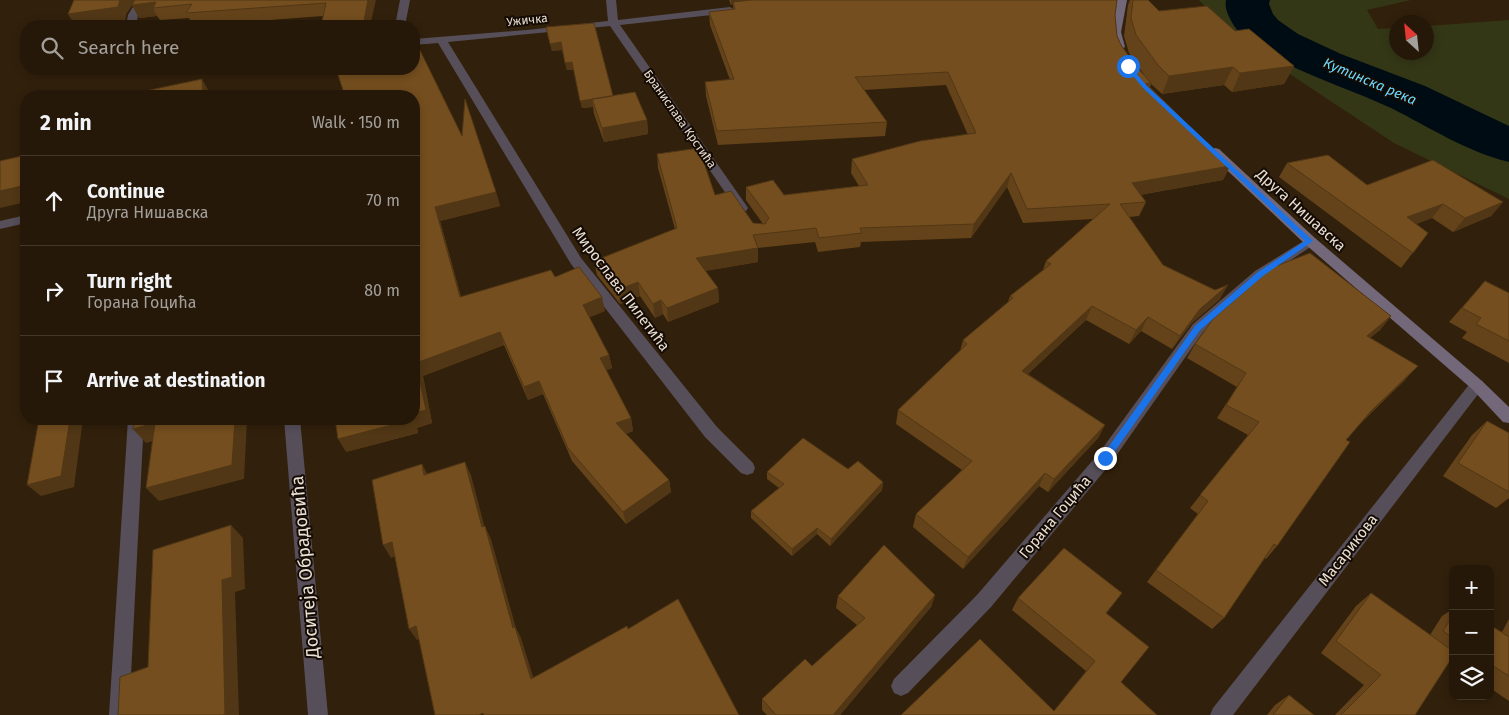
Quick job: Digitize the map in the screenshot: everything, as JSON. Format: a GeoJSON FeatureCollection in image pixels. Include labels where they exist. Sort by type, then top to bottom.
{"type":"FeatureCollection","features":[{"type":"Feature","properties":{"kind":"street"},"geometry":{"type":"LineString","coordinates":[[132,20],[142,0]]}},
{"type":"Feature","properties":{"kind":"street"},"geometry":{"type":"LineString","coordinates":[[401,20],[405,0]]}},
{"type":"Feature","properties":{"kind":"street"},"geometry":{"type":"LineString","coordinates":[[611,0],[613,23]]}},
{"type":"Feature","properties":{"kind":"street"},"geometry":{"type":"LineString","coordinates":[[1122,0],[1116,32],[1124,58]]}},
{"type":"Feature","properties":{"kind":"street","name":"Ужичка"},"geometry":{"type":"LineString","coordinates":[[420,42],[742,9]]}},
{"type":"Feature","properties":{"kind":"street","name":"Бранислава Крстића"},"geometry":{"type":"LineString","coordinates":[[613,23],[749,217]]}},
{"type":"Feature","properties":{"kind":"street","name":"Мирослава Пилетића"},"geometry":{"type":"LineString","coordinates":[[441,40],[458,71],[576,262],[711,432],[747,468]]}},
{"type":"Feature","properties":{"kind":"street","name":"Друга Нишавска"},"geometry":{"type":"LineString","coordinates":[[1202,141],[1310,241],[1477,385],[1509,417]]}},
{"type":"Feature","properties":{"kind":"street"},"geometry":{"type":"LineString","coordinates":[[0,225],[20,221]]}},
{"type":"Feature","properties":{"kind":"street","name":"Горана Гоцића"},"geometry":{"type":"LineString","coordinates":[[901,686],[984,601],[1105,458],[1198,328],[1260,274],[1310,241]]}},
{"type":"Feature","properties":{"kind":"street","name":"Масарикова"},"geometry":{"type":"LineString","coordinates":[[1220,715],[1477,385]]}},
{"type":"Feature","properties":{"kind":"street"},"geometry":{"type":"LineString","coordinates":[[118,715],[136,425]]}},
{"type":"Feature","properties":{"kind":"street","name":"Доситеја Обрадовића"},"geometry":{"type":"LineString","coordinates":[[293,425],[318,715]]}},
{"type":"Feature","properties":{"kind":"green space"},"geometry":{"type":"Polygon","coordinates":[[[1199,0],[1411,0],[1367,10],[1378,29],[1389,28],[1389,60],[1434,60],[1434,25],[1509,20],[1509,199],[1394,143],[1235,38],[1199,0]]]}},
{"type":"Feature","properties":{"kind":"building"},"geometry":{"type":"Polygon","coordinates":[[[74,0],[120,0],[118,7],[68,14],[74,0]]]}},
{"type":"Feature","properties":{"kind":"building"},"geometry":{"type":"Polygon","coordinates":[[[135,0],[368,0],[364,20],[322,20],[326,3],[186,13],[192,4],[153,8],[156,2],[132,5],[135,0]]]}},
{"type":"Feature","properties":{"kind":"building"},"geometry":{"type":"Polygon","coordinates":[[[752,0],[1117,0],[1115,15],[1117,36],[1135,65],[1151,83],[1146,84],[1230,166],[1132,183],[1146,202],[1120,204],[1163,265],[1215,290],[1228,285],[1200,309],[1180,336],[1148,317],[1136,330],[1092,306],[1022,371],[1105,425],[1054,479],[1045,473],[968,557],[916,514],[972,461],[898,410],[967,344],[963,340],[1013,298],[1010,296],[1051,264],[1046,261],[1110,204],[1027,209],[1011,173],[974,224],[860,228],[862,233],[819,238],[816,228],[753,235],[758,248],[696,258],[718,288],[667,308],[661,300],[653,304],[638,282],[618,290],[594,261],[677,228],[657,154],[699,148],[715,195],[731,191],[753,223],[765,224],[769,218],[746,187],[773,180],[784,195],[868,185],[852,159],[920,141],[976,133],[948,72],[855,77],[887,122],[717,131],[705,82],[734,79],[709,12],[735,9],[733,2],[752,0]]]}},
{"type":"Feature","properties":{"kind":"building"},"geometry":{"type":"Polygon","coordinates":[[[1133,0],[1148,0],[1159,11],[1207,6],[1235,31],[1249,29],[1294,66],[1240,73],[1233,67],[1169,76],[1158,65],[1136,35],[1131,18],[1133,0]]]}},
{"type":"Feature","properties":{"kind":"building"},"geometry":{"type":"Polygon","coordinates":[[[594,23],[613,96],[580,101],[572,62],[565,63],[561,42],[550,44],[546,27],[594,23]]]}},
{"type":"Feature","properties":{"kind":"building"},"geometry":{"type":"Polygon","coordinates":[[[420,50],[462,136],[465,99],[496,192],[435,207],[460,297],[551,270],[555,277],[579,267],[602,297],[583,305],[609,355],[600,358],[631,418],[616,423],[669,480],[623,512],[568,448],[539,381],[524,387],[500,332],[420,362],[420,90],[343,90],[338,75],[420,75],[420,50]]]}},
{"type":"Feature","properties":{"kind":"building"},"geometry":{"type":"Polygon","coordinates":[[[202,79],[203,90],[150,90],[202,79]]]}},
{"type":"Feature","properties":{"kind":"building"},"geometry":{"type":"Polygon","coordinates":[[[635,92],[647,120],[602,128],[592,99],[635,92]]]}},
{"type":"Feature","properties":{"kind":"building"},"geometry":{"type":"Polygon","coordinates":[[[1328,155],[1367,185],[1433,160],[1503,202],[1465,218],[1443,204],[1407,217],[1428,233],[1413,253],[1287,163],[1328,155]]]}},
{"type":"Feature","properties":{"kind":"building"},"geometry":{"type":"Polygon","coordinates":[[[20,156],[20,186],[0,191],[0,161],[20,156]]]}},
{"type":"Feature","properties":{"kind":"building"},"geometry":{"type":"Polygon","coordinates":[[[1310,253],[1391,316],[1367,336],[1418,366],[1371,411],[1346,440],[1350,442],[1277,546],[1274,544],[1224,618],[1156,570],[1208,501],[1200,495],[1259,422],[1226,405],[1246,373],[1195,344],[1213,319],[1271,268],[1310,253]]]}},
{"type":"Feature","properties":{"kind":"building"},"geometry":{"type":"Polygon","coordinates":[[[1485,281],[1509,293],[1509,341],[1476,324],[1481,318],[1462,308],[1485,281]]]}},
{"type":"Feature","properties":{"kind":"building"},"geometry":{"type":"Polygon","coordinates":[[[420,382],[426,410],[420,412],[420,382]]]}},
{"type":"Feature","properties":{"kind":"building"},"geometry":{"type":"Polygon","coordinates":[[[1487,421],[1509,433],[1509,492],[1458,463],[1487,421]]]}},
{"type":"Feature","properties":{"kind":"building"},"geometry":{"type":"Polygon","coordinates":[[[38,425],[69,425],[61,476],[27,485],[38,425]]]}},
{"type":"Feature","properties":{"kind":"building"},"geometry":{"type":"Polygon","coordinates":[[[133,425],[148,425],[133,429],[133,425]]]}},
{"type":"Feature","properties":{"kind":"building"},"geometry":{"type":"Polygon","coordinates":[[[155,425],[235,425],[232,465],[146,488],[155,425]]]}},
{"type":"Feature","properties":{"kind":"building"},"geometry":{"type":"Polygon","coordinates":[[[336,425],[392,425],[338,439],[336,425]]]}},
{"type":"Feature","properties":{"kind":"building"},"geometry":{"type":"Polygon","coordinates":[[[803,438],[848,469],[858,461],[883,482],[831,539],[817,528],[792,549],[751,511],[784,484],[767,472],[803,438]]]}},
{"type":"Feature","properties":{"kind":"building"},"geometry":{"type":"Polygon","coordinates":[[[465,462],[482,527],[485,526],[513,628],[515,627],[531,679],[627,626],[628,629],[678,599],[739,715],[484,715],[483,713],[479,715],[435,715],[416,626],[409,629],[392,542],[383,545],[372,480],[422,464],[424,475],[465,462]]]}},
{"type":"Feature","properties":{"kind":"building"},"geometry":{"type":"Polygon","coordinates":[[[231,525],[232,577],[222,580],[225,714],[118,715],[120,677],[148,667],[153,550],[231,525]]]}},
{"type":"Feature","properties":{"kind":"building"},"geometry":{"type":"Polygon","coordinates":[[[884,545],[935,595],[833,715],[776,715],[762,699],[805,659],[812,666],[865,618],[838,596],[884,545]]]}},
{"type":"Feature","properties":{"kind":"building"},"geometry":{"type":"Polygon","coordinates":[[[1064,548],[1122,593],[1106,613],[1149,647],[1121,682],[1157,715],[901,715],[980,639],[1054,711],[1095,661],[1018,598],[1064,548]]]}},
{"type":"Feature","properties":{"kind":"building"},"geometry":{"type":"Polygon","coordinates":[[[1371,593],[1449,648],[1449,662],[1415,715],[1341,715],[1381,675],[1336,641],[1371,593]]]}},
{"type":"Feature","properties":{"kind":"building"},"geometry":{"type":"Polygon","coordinates":[[[1449,621],[1449,635],[1443,631],[1449,621]]]}},
{"type":"Feature","properties":{"kind":"building"},"geometry":{"type":"Polygon","coordinates":[[[1494,628],[1509,637],[1509,676],[1494,667],[1494,628]]]}},
{"type":"Feature","properties":{"kind":"building"},"geometry":{"type":"Polygon","coordinates":[[[1289,695],[1314,715],[1273,715],[1289,695]]]}},
{"type":"Feature","properties":{"kind":"waterway","name":"Кутинска река"},"geometry":{"type":"LineString","coordinates":[[1248,0],[1247,4],[1252,18],[1262,30],[1282,44],[1324,64],[1407,97],[1509,146]]}},
{"type":"Feature","properties":{"kind":"route"},"geometry":{"type":"LineString","coordinates":[[1105,458],[1198,328],[1260,274],[1310,241],[1145,87],[1128,66]]}}]}
